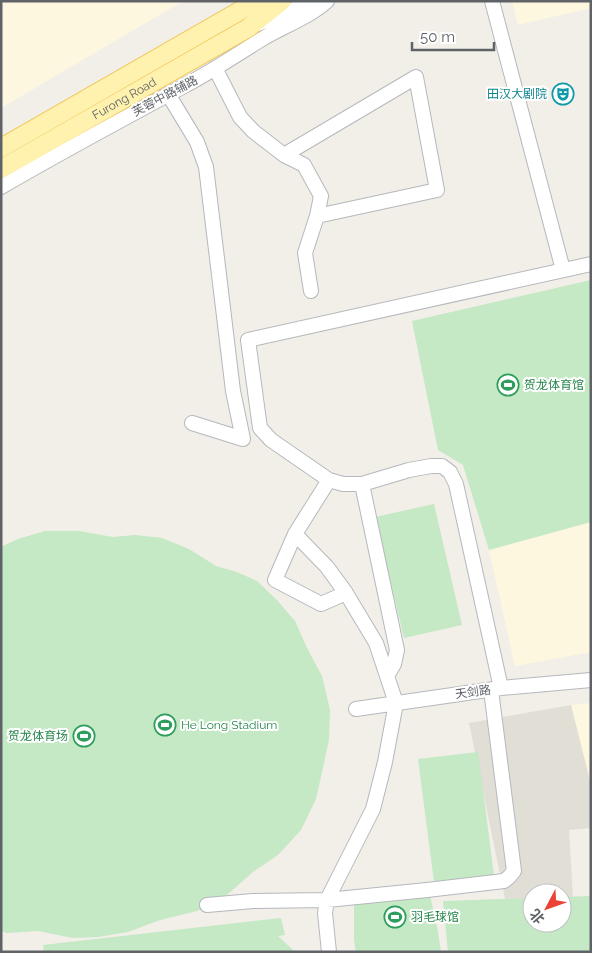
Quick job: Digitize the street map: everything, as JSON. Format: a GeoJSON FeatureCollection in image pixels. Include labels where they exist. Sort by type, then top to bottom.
{"type":"FeatureCollection","features":[{"type":"Feature","properties":{"kind":"main road","name":"Furong Road"},"geometry":{"type":"LineString","coordinates":[[1,148],[257,1]]}},
{"type":"Feature","properties":{"kind":"main road","name":"Furong Road"},"geometry":{"type":"LineString","coordinates":[[1,169],[248,28],[282,1]]}},
{"type":"Feature","properties":{"kind":"street"},"geometry":{"type":"LineString","coordinates":[[225,20],[247,1]]}},
{"type":"Feature","properties":{"kind":"street"},"geometry":{"type":"LineString","coordinates":[[248,28],[285,14],[310,1]]}},
{"type":"Feature","properties":{"kind":"street","name":"芙蓉中路辅路"},"geometry":{"type":"LineString","coordinates":[[1,187],[245,51],[262,39],[319,8],[327,1]]}},
{"type":"Feature","properties":{"kind":"street"},"geometry":{"type":"LineString","coordinates":[[492,1],[563,270]]}},
{"type":"Feature","properties":{"kind":"street"},"geometry":{"type":"LineString","coordinates":[[215,68],[240,117],[253,131],[284,156],[304,165],[321,196],[317,216],[305,253],[311,291]]}},
{"type":"Feature","properties":{"kind":"street"},"geometry":{"type":"LineString","coordinates":[[284,156],[416,77],[437,190],[317,216]]}},
{"type":"Feature","properties":{"kind":"street"},"geometry":{"type":"LineString","coordinates":[[168,94],[197,142],[206,167],[233,391],[243,439],[192,423]]}},
{"type":"Feature","properties":{"kind":"street"},"geometry":{"type":"LineString","coordinates":[[207,905],[327,900],[437,889],[504,881],[514,871],[496,689],[456,484],[450,472],[442,466],[431,466],[409,470],[362,484],[343,484],[329,480],[270,440],[260,428],[248,340],[591,264]]}},
{"type":"Feature","properties":{"kind":"street"},"geometry":{"type":"LineString","coordinates":[[329,480],[295,534],[275,580],[322,604],[346,592]]}},
{"type":"Feature","properties":{"kind":"street"},"geometry":{"type":"LineString","coordinates":[[362,484],[397,650],[394,664],[387,676]]}},
{"type":"Feature","properties":{"kind":"street"},"geometry":{"type":"LineString","coordinates":[[295,534],[327,567],[346,592],[376,643],[396,703],[385,762],[373,809],[327,900],[324,912],[329,952]]}},
{"type":"Feature","properties":{"kind":"street","name":"天剑路"},"geometry":{"type":"LineString","coordinates":[[356,709],[496,689],[591,680]]}},
{"type":"Feature","properties":{"kind":"shaded area"},"geometry":{"type":"Polygon","coordinates":[[[1,1],[183,1],[1,108],[1,1]]]}},
{"type":"Feature","properties":{"kind":"shaded area"},"geometry":{"type":"Polygon","coordinates":[[[512,1],[591,1],[591,8],[518,25],[512,1]]]}},
{"type":"Feature","properties":{"kind":"shaded area"},"geometry":{"type":"Polygon","coordinates":[[[591,522],[591,652],[515,666],[489,550],[591,522]]]}},
{"type":"Feature","properties":{"kind":"shaded area"},"geometry":{"type":"Polygon","coordinates":[[[591,703],[591,785],[571,705],[591,703]]]}},
{"type":"Feature","properties":{"kind":"shaded area"},"geometry":{"type":"Polygon","coordinates":[[[571,705],[591,785],[591,828],[569,830],[573,897],[572,883],[522,883],[522,898],[505,899],[469,723],[571,705]]]}},
{"type":"Feature","properties":{"kind":"green space","name":"贺龙体育馆"},"geometry":{"type":"Polygon","coordinates":[[[591,280],[591,522],[489,550],[463,465],[438,450],[412,321],[591,280]]]}},
{"type":"Feature","properties":{"kind":"green space"},"geometry":{"type":"Polygon","coordinates":[[[434,504],[462,625],[404,638],[375,517],[434,504]]]}},
{"type":"Feature","properties":{"kind":"green space","name":"He Long Stadium"},"geometry":{"type":"Polygon","coordinates":[[[45,531],[79,531],[113,537],[135,535],[162,538],[189,549],[216,566],[237,572],[257,581],[295,621],[322,676],[330,710],[329,740],[316,799],[301,830],[278,855],[253,872],[228,894],[197,911],[160,920],[128,932],[98,937],[73,938],[38,931],[7,933],[1,931],[1,547],[18,539],[45,531]]]}},
{"type":"Feature","properties":{"kind":"green space"},"geometry":{"type":"Polygon","coordinates":[[[478,752],[494,875],[434,882],[418,759],[478,752]]]}},
{"type":"Feature","properties":{"kind":"green space","name":"羽毛球馆"},"geometry":{"type":"Polygon","coordinates":[[[430,895],[441,952],[356,952],[354,940],[354,903],[430,895]]]}},
{"type":"Feature","properties":{"kind":"green space"},"geometry":{"type":"Polygon","coordinates":[[[591,896],[591,952],[448,952],[443,901],[522,898],[522,933],[572,933],[572,897],[591,896]]]}},
{"type":"Feature","properties":{"kind":"green space"},"geometry":{"type":"Polygon","coordinates":[[[281,918],[285,935],[278,936],[295,952],[44,952],[43,945],[281,918]]]}},
{"type":"Feature","properties":{"kind":"place","name":"田汉大剧院"},"geometry":{"type":"Point","coordinates":[563,94]}},
{"type":"Feature","properties":{"kind":"place","name":"贺龙体育馆"},"geometry":{"type":"Point","coordinates":[508,385]}},
{"type":"Feature","properties":{"kind":"place","name":"He Long Stadium"},"geometry":{"type":"Point","coordinates":[165,725]}},
{"type":"Feature","properties":{"kind":"place","name":"贺龙体育场"},"geometry":{"type":"Point","coordinates":[84,736]}},
{"type":"Feature","properties":{"kind":"place","name":"羽毛球馆"},"geometry":{"type":"Point","coordinates":[395,917]}}]}
